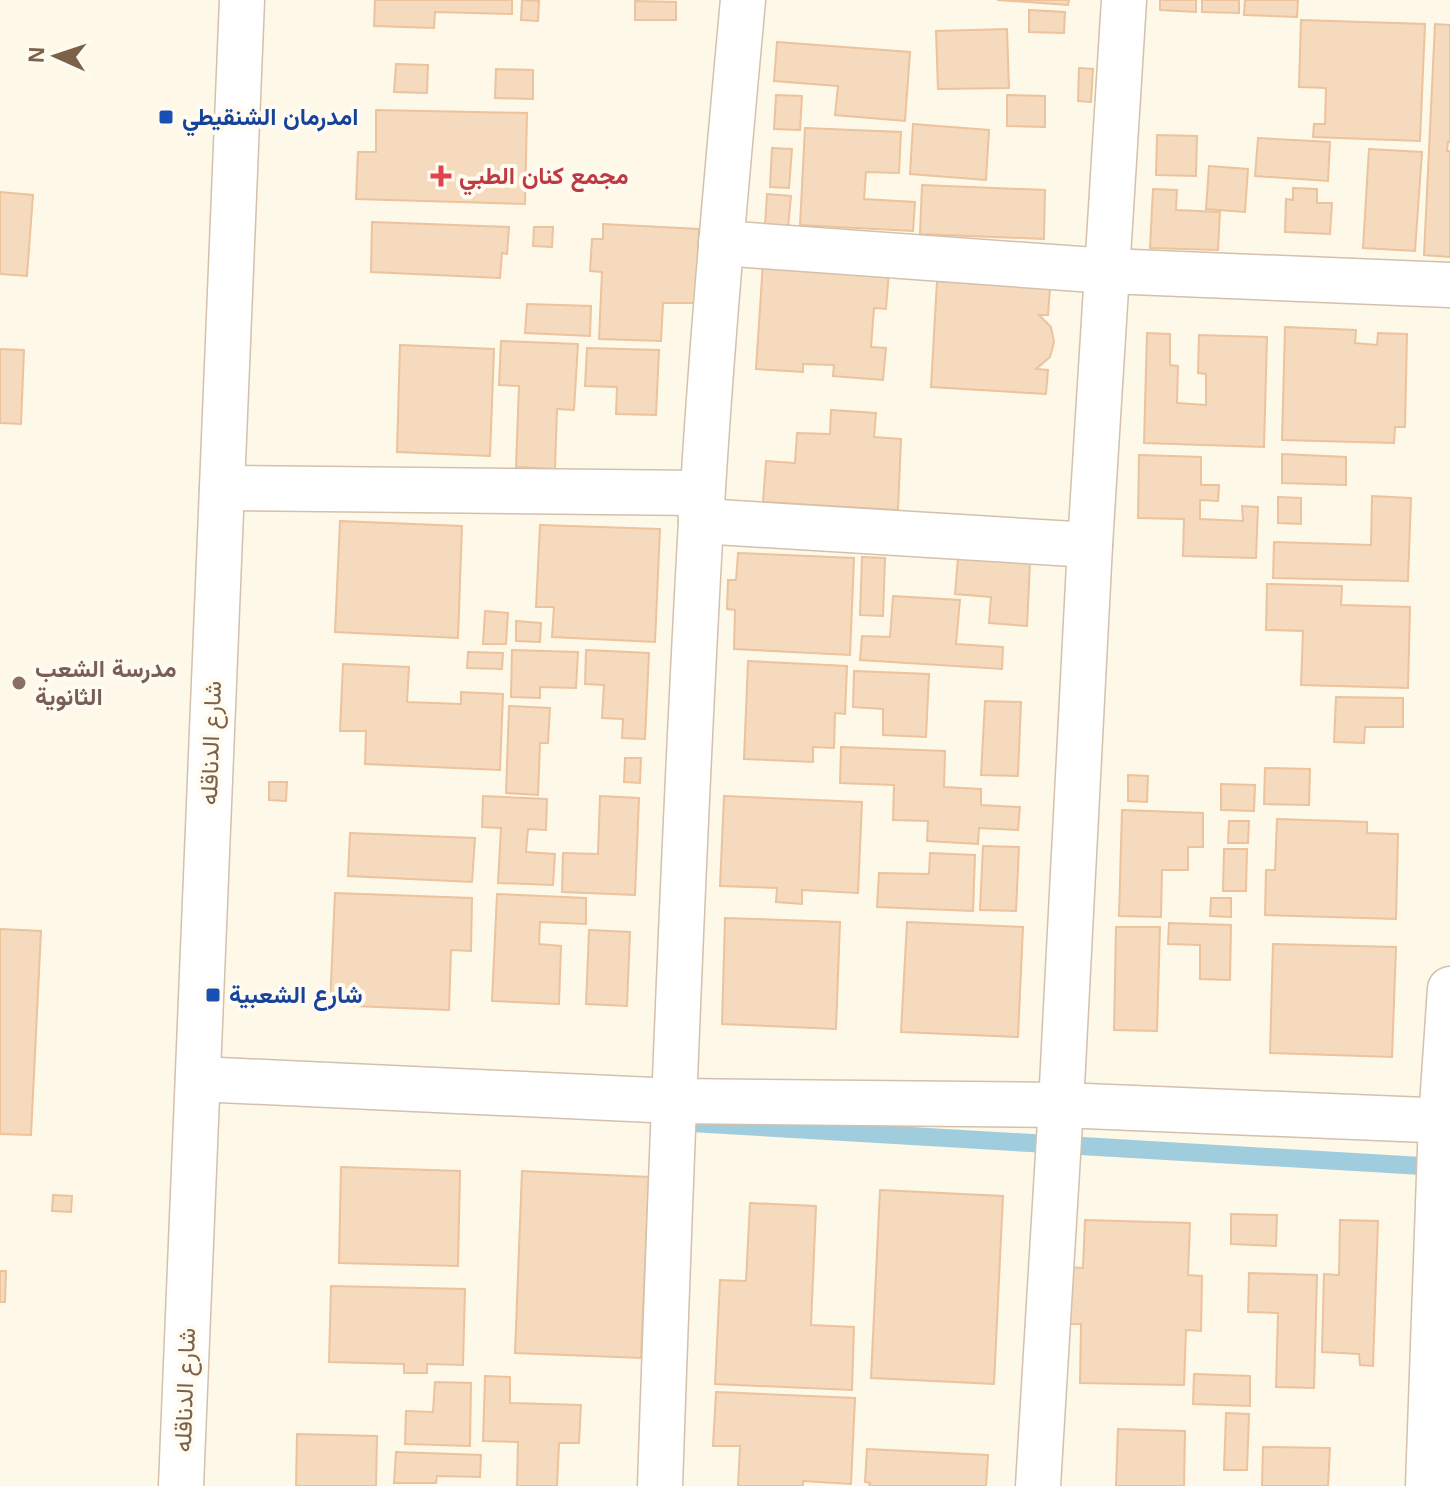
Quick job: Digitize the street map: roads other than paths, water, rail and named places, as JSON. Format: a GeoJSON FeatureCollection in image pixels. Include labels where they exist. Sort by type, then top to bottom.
{"type":"FeatureCollection","features":[{"type":"Feature","properties":{"kind":"street","name":"شارع الدناقله"},"geometry":{"type":"LineString","coordinates":[[181,1486],[242,0]]}},
{"type":"Feature","properties":{"kind":"street"},"geometry":{"type":"LineString","coordinates":[[660,1486],[701,521],[721,243],[743,0]]}},
{"type":"Feature","properties":{"kind":"street"},"geometry":{"type":"LineString","coordinates":[[1038,1486],[1090,545],[1124,0]]}},
{"type":"Feature","properties":{"kind":"street"},"geometry":{"type":"LineString","coordinates":[[721,243],[1108,271],[1450,285]]}},
{"type":"Feature","properties":{"kind":"street"},"geometry":{"type":"LineString","coordinates":[[222,488],[699,493],[701,521]]}},
{"type":"Feature","properties":{"kind":"street"},"geometry":{"type":"LineString","coordinates":[[701,521],[1090,545]]}},
{"type":"Feature","properties":{"kind":"street"},"geometry":{"type":"LineString","coordinates":[[1428,1486],[1450,989]]}},
{"type":"Feature","properties":{"kind":"street"},"geometry":{"type":"LineString","coordinates":[[198,1079],[674,1101],[1061,1105],[1446,1121]]}},
{"type":"Feature","properties":{"kind":"waterway"},"geometry":{"type":"LineString","coordinates":[[674,1122],[1439,1167]]}},
{"type":"Feature","properties":{"kind":"place","name":"امدرمان الشنقيطي"},"geometry":{"type":"Point","coordinates":[166,117]}},
{"type":"Feature","properties":{"kind":"place","name":"مجمع كنان الطبي"},"geometry":{"type":"Point","coordinates":[441,176]}},
{"type":"Feature","properties":{"kind":"place","name":"مدرسة الشعب الثانوية"},"geometry":{"type":"Point","coordinates":[19,683]}},
{"type":"Feature","properties":{"kind":"place","name":"شارع الشعبية"},"geometry":{"type":"Point","coordinates":[213,995]}}]}
